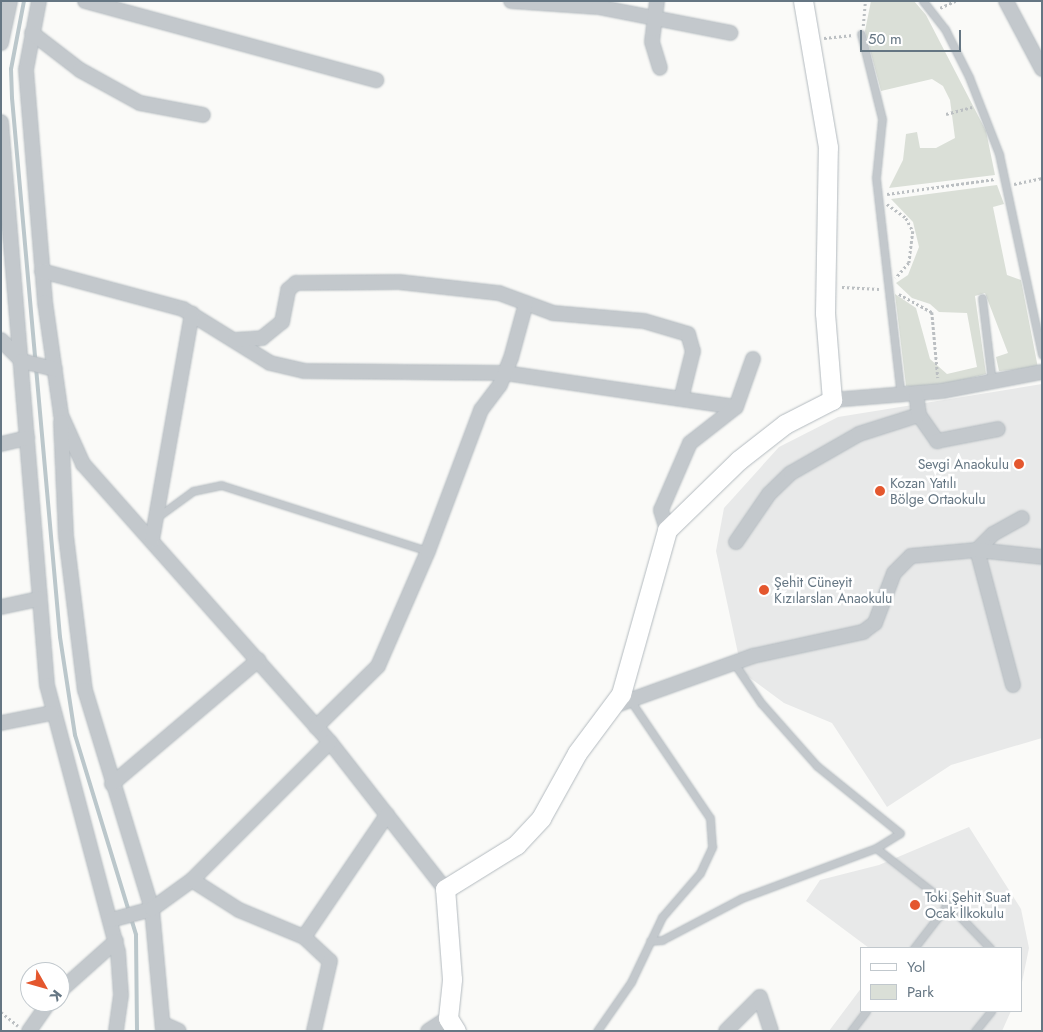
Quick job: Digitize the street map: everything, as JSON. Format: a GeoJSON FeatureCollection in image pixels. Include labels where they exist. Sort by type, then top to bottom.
{"type":"FeatureCollection","features":[{"type":"Feature","properties":{"kind":"street"},"geometry":{"type":"LineString","coordinates":[[1,43],[10,1]]}},
{"type":"Feature","properties":{"kind":"street"},"geometry":{"type":"LineString","coordinates":[[39,1],[26,70],[42,272],[61,415],[66,536],[85,690],[112,784],[152,909],[169,1029]]}},
{"type":"Feature","properties":{"kind":"street"},"geometry":{"type":"LineString","coordinates":[[85,1],[376,80]]}},
{"type":"Feature","properties":{"kind":"street"},"geometry":{"type":"LineString","coordinates":[[511,1],[598,6],[655,21],[730,33]]}},
{"type":"Feature","properties":{"kind":"street"},"geometry":{"type":"LineString","coordinates":[[657,1],[652,42],[660,68]]}},
{"type":"Feature","properties":{"kind":"street"},"geometry":{"type":"LineString","coordinates":[[803,1],[828,147],[825,286],[832,400]]}},
{"type":"Feature","properties":{"kind":"street"},"geometry":{"type":"LineString","coordinates":[[1006,1],[1042,69]]}},
{"type":"Feature","properties":{"kind":"street"},"geometry":{"type":"LineString","coordinates":[[32,33],[80,70],[133,100],[164,110],[203,115]]}},
{"type":"Feature","properties":{"kind":"street"},"geometry":{"type":"LineString","coordinates":[[1,122],[40,600],[52,713],[116,941],[121,995],[116,1031]]}},
{"type":"Feature","properties":{"kind":"street"},"geometry":{"type":"LineString","coordinates":[[42,272],[192,314],[270,363],[304,371],[505,373],[736,408]]}},
{"type":"Feature","properties":{"kind":"street"},"geometry":{"type":"LineString","coordinates":[[235,340],[262,338],[282,322],[288,290],[296,283],[399,282],[499,294],[554,313],[644,321],[688,334],[693,351],[681,399]]}},
{"type":"Feature","properties":{"kind":"street"},"geometry":{"type":"LineString","coordinates":[[316,727],[378,666],[428,551],[482,410],[505,373],[526,303]]}},
{"type":"Feature","properties":{"kind":"street"},"geometry":{"type":"LineString","coordinates":[[152,540],[192,314]]}},
{"type":"Feature","properties":{"kind":"street"},"geometry":{"type":"LineString","coordinates":[[1,340],[22,361],[55,369]]}},
{"type":"Feature","properties":{"kind":"street"},"geometry":{"type":"LineString","coordinates":[[667,530],[661,510],[690,443],[736,408],[752,359]]}},
{"type":"Feature","properties":{"kind":"street"},"geometry":{"type":"LineString","coordinates":[[622,703],[621,694],[667,530],[747,454],[785,424],[832,400],[935,392],[1042,372]]}},
{"type":"Feature","properties":{"kind":"street"},"geometry":{"type":"LineString","coordinates":[[916,394],[918,415],[937,441],[998,429]]}},
{"type":"Feature","properties":{"kind":"street"},"geometry":{"type":"LineString","coordinates":[[61,415],[83,464],[330,742],[445,889],[452,979],[452,1025],[428,1031]]}},
{"type":"Feature","properties":{"kind":"street"},"geometry":{"type":"LineString","coordinates":[[736,542],[769,494],[791,472],[859,434],[918,415]]}},
{"type":"Feature","properties":{"kind":"street"},"geometry":{"type":"LineString","coordinates":[[1,444],[27,438]]}},
{"type":"Feature","properties":{"kind":"street"},"geometry":{"type":"LineString","coordinates":[[977,550],[993,534],[1022,518]]}},
{"type":"Feature","properties":{"kind":"street"},"geometry":{"type":"LineString","coordinates":[[977,550],[1013,685]]}},
{"type":"Feature","properties":{"kind":"street"},"geometry":{"type":"LineString","coordinates":[[445,889],[516,845],[542,818],[577,753],[622,703],[734,663],[863,632],[874,623],[894,573],[911,556],[977,550],[1042,558]]}},
{"type":"Feature","properties":{"kind":"street"},"geometry":{"type":"LineString","coordinates":[[1,607],[40,600]]}},
{"type":"Feature","properties":{"kind":"street"},"geometry":{"type":"LineString","coordinates":[[112,784],[258,660]]}},
{"type":"Feature","properties":{"kind":"street"},"geometry":{"type":"LineString","coordinates":[[1,723],[52,713]]}},
{"type":"Feature","properties":{"kind":"street"},"geometry":{"type":"LineString","coordinates":[[111,920],[152,909],[192,880],[330,742]]}},
{"type":"Feature","properties":{"kind":"street"},"geometry":{"type":"LineString","coordinates":[[304,937],[387,815]]}},
{"type":"Feature","properties":{"kind":"street"},"geometry":{"type":"LineString","coordinates":[[192,880],[239,910],[304,937],[330,961],[314,1031]]}},
{"type":"Feature","properties":{"kind":"street"},"geometry":{"type":"LineString","coordinates":[[70,982],[116,941]]}},
{"type":"Feature","properties":{"kind":"street"},"geometry":{"type":"LineString","coordinates":[[726,1031],[760,997],[771,1030]]}},
{"type":"Feature","properties":{"kind":"street"},"geometry":{"type":"LineString","coordinates":[[29,1031],[42,1012]]}},
{"type":"Feature","properties":{"kind":"lane"},"geometry":{"type":"LineString","coordinates":[[923,1],[945,29],[981,105],[1005,182],[1042,354]]}},
{"type":"Feature","properties":{"kind":"lane"},"geometry":{"type":"LineString","coordinates":[[860,34],[882,119],[878,195],[901,396]]}},
{"type":"Feature","properties":{"kind":"lane"},"geometry":{"type":"LineString","coordinates":[[982,298],[992,382]]}},
{"type":"Feature","properties":{"kind":"lane"},"geometry":{"type":"LineString","coordinates":[[156,518],[194,491],[221,485],[428,551]]}},
{"type":"Feature","properties":{"kind":"lane"},"geometry":{"type":"LineString","coordinates":[[650,942],[662,940],[742,898],[876,848],[900,833],[817,766],[760,704],[734,663]]}},
{"type":"Feature","properties":{"kind":"lane"},"geometry":{"type":"LineString","coordinates":[[597,1031],[631,982],[670,906],[706,865],[712,828],[622,703]]}},
{"type":"Feature","properties":{"kind":"lane"},"geometry":{"type":"LineString","coordinates":[[876,848],[948,904],[989,947]]}},
{"type":"Feature","properties":{"kind":"lane"},"geometry":{"type":"LineString","coordinates":[[915,947],[948,904]]}},
{"type":"Feature","properties":{"kind":"lane"},"geometry":{"type":"LineString","coordinates":[[851,1031],[865,1012]]}},
{"type":"Feature","properties":{"kind":"lane"},"geometry":{"type":"LineString","coordinates":[[975,1031],[990,1012]]}},
{"type":"Feature","properties":{"kind":"path"},"geometry":{"type":"LineString","coordinates":[[810,40],[860,34],[864,1]]}},
{"type":"Feature","properties":{"kind":"path"},"geometry":{"type":"LineString","coordinates":[[932,13],[955,1]]}},
{"type":"Feature","properties":{"kind":"path"},"geometry":{"type":"LineString","coordinates":[[946,114],[981,105]]}},
{"type":"Feature","properties":{"kind":"path"},"geometry":{"type":"LineString","coordinates":[[878,195],[1042,178]]}},
{"type":"Feature","properties":{"kind":"path"},"geometry":{"type":"LineString","coordinates":[[888,284],[904,299],[932,312],[940,371],[935,392]]}},
{"type":"Feature","properties":{"kind":"path"},"geometry":{"type":"LineString","coordinates":[[1,1012],[23,1031]]}},
{"type":"Feature","properties":{"kind":"shaded area"},"geometry":{"type":"Polygon","coordinates":[[[1042,384],[1042,738],[951,765],[887,807],[832,723],[784,703],[742,672],[716,551],[724,508],[779,447],[838,417],[1042,384]]]}},
{"type":"Feature","properties":{"kind":"shaded area","name":"Toki Şehit Suat Ocak İlkokulu"},"geometry":{"type":"Polygon","coordinates":[[[969,827],[1021,909],[1029,948],[1023,977],[1023,947],[868,947],[806,901],[820,880],[879,865],[969,827]]]}},
{"type":"Feature","properties":{"kind":"shaded area"},"geometry":{"type":"Polygon","coordinates":[[[860,990],[860,1012],[1011,1012],[1002,1031],[829,1031],[860,990]]]}},
{"type":"Feature","properties":{"kind":"green space"},"geometry":{"type":"Polygon","coordinates":[[[871,1],[914,1],[926,15],[986,131],[995,175],[889,188],[903,160],[906,134],[917,132],[920,148],[936,148],[955,138],[950,100],[943,86],[932,79],[881,91],[865,31],[871,1]]]}},
{"type":"Feature","properties":{"kind":"green space"},"geometry":{"type":"Polygon","coordinates":[[[997,185],[1004,204],[993,207],[1007,275],[1021,280],[1038,368],[999,371],[996,357],[1008,353],[985,293],[975,296],[986,374],[930,389],[906,386],[895,294],[916,308],[930,359],[947,374],[977,367],[967,313],[939,312],[930,304],[912,298],[896,283],[908,275],[919,247],[913,222],[891,199],[997,185]]]}},
{"type":"Feature","properties":{"kind":"waterway"},"geometry":{"type":"LineString","coordinates":[[24,1],[11,69],[12,98],[60,637],[75,735],[136,935],[137,1031]]}},
{"type":"Feature","properties":{"kind":"place","name":"Sevgi Anaokulu"},"geometry":{"type":"Point","coordinates":[1019,464]}},
{"type":"Feature","properties":{"kind":"place","name":"Kozan Yatılı Bölge Ortaokulu"},"geometry":{"type":"Point","coordinates":[880,491]}},
{"type":"Feature","properties":{"kind":"place","name":"Şehit Cüneyit Kızılarslan Anaokulu"},"geometry":{"type":"Point","coordinates":[764,590]}},
{"type":"Feature","properties":{"kind":"place","name":"Toki Şehit Suat Ocak İlkokulu"},"geometry":{"type":"Point","coordinates":[915,905]}}]}
